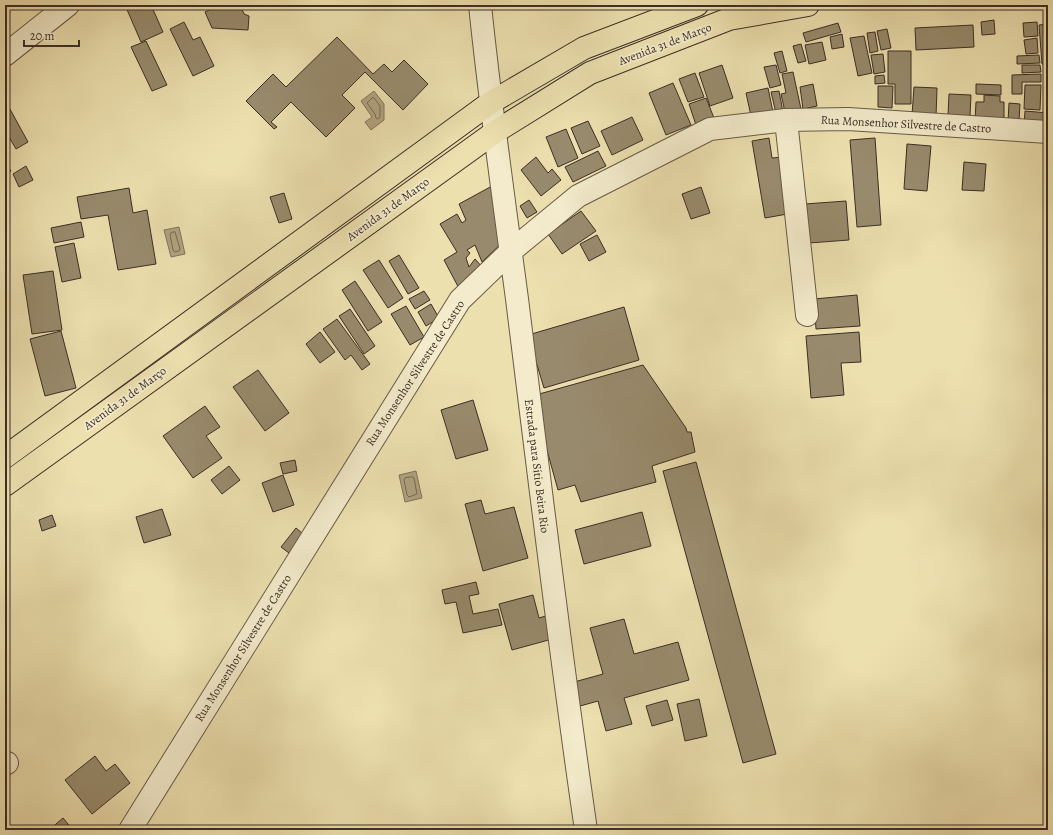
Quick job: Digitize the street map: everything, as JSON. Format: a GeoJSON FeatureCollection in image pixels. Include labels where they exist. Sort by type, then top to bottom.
{"type":"FeatureCollection","features":[{"type":"Feature","properties":{"kind":"main road","name":"Avenida 31 de Março"},"geometry":{"type":"LineString","coordinates":[[5,457],[490,103],[584,48],[697,5]]}},
{"type":"Feature","properties":{"kind":"main road","name":"Avenida 31 de Março"},"geometry":{"type":"LineString","coordinates":[[5,485],[495,132],[590,73],[725,12],[808,5]]}},
{"type":"Feature","properties":{"kind":"main road"},"geometry":{"type":"LineString","coordinates":[[211,307],[227,325]]}},
{"type":"Feature","properties":{"kind":"street"},"geometry":{"type":"LineString","coordinates":[[5,55],[68,5]]}},
{"type":"Feature","properties":{"kind":"street","name":"Estrada para Sítio Beira Rio"},"geometry":{"type":"LineString","coordinates":[[480,5],[490,103],[511,251],[562,669],[586,830]]}},
{"type":"Feature","properties":{"kind":"street","name":"Rua Monsenhor Silvestre de Castro"},"geometry":{"type":"LineString","coordinates":[[130,830],[460,300],[511,251],[578,196],[710,128],[786,120],[848,119],[1048,132]]}},
{"type":"Feature","properties":{"kind":"street"},"geometry":{"type":"LineString","coordinates":[[786,120],[807,315]]}},
{"type":"Feature","properties":{"kind":"water"},"geometry":{"type":"Polygon","coordinates":[[[374,91],[384,104],[384,120],[371,130],[365,122],[372,117],[361,101],[374,91]]]}},
{"type":"Feature","properties":{"kind":"water"},"geometry":{"type":"Polygon","coordinates":[[[179,227],[185,254],[171,257],[164,230],[179,227]]]}},
{"type":"Feature","properties":{"kind":"water"},"geometry":{"type":"Polygon","coordinates":[[[416,471],[422,498],[405,502],[399,475],[416,471]]]}},
{"type":"Feature","properties":{"kind":"building"},"geometry":{"type":"Polygon","coordinates":[[[125,5],[151,5],[163,32],[141,42],[125,5]]]}},
{"type":"Feature","properties":{"kind":"building"},"geometry":{"type":"Polygon","coordinates":[[[220,5],[240,5],[244,14],[249,16],[248,30],[212,28],[205,12],[220,5]]]}},
{"type":"Feature","properties":{"kind":"building"},"geometry":{"type":"Polygon","coordinates":[[[994,20],[995,34],[982,35],[981,22],[994,20]]]}},
{"type":"Feature","properties":{"kind":"building"},"geometry":{"type":"Polygon","coordinates":[[[184,22],[193,40],[200,37],[214,66],[193,76],[170,29],[184,22]]]}},
{"type":"Feature","properties":{"kind":"building"},"geometry":{"type":"Polygon","coordinates":[[[1037,22],[1038,36],[1024,37],[1023,23],[1037,22]]]}},
{"type":"Feature","properties":{"kind":"building"},"geometry":{"type":"Polygon","coordinates":[[[838,23],[841,32],[806,42],[803,33],[838,23]]]}},
{"type":"Feature","properties":{"kind":"building"},"geometry":{"type":"Polygon","coordinates":[[[1048,24],[1048,64],[1042,64],[1039,25],[1048,24]]]}},
{"type":"Feature","properties":{"kind":"building"},"geometry":{"type":"Polygon","coordinates":[[[973,25],[974,47],[916,50],[915,28],[973,25]]]}},
{"type":"Feature","properties":{"kind":"building"},"geometry":{"type":"Polygon","coordinates":[[[887,29],[891,48],[881,50],[877,31],[887,29]]]}},
{"type":"Feature","properties":{"kind":"building"},"geometry":{"type":"Polygon","coordinates":[[[875,32],[878,51],[870,53],[867,33],[875,32]]]}},
{"type":"Feature","properties":{"kind":"building"},"geometry":{"type":"Polygon","coordinates":[[[842,34],[844,47],[832,49],[830,37],[842,34]]]}},
{"type":"Feature","properties":{"kind":"building"},"geometry":{"type":"Polygon","coordinates":[[[864,36],[872,73],[858,76],[850,38],[864,36]]]}},
{"type":"Feature","properties":{"kind":"building"},"geometry":{"type":"Polygon","coordinates":[[[337,37],[373,74],[384,64],[392,72],[404,60],[428,84],[403,110],[365,72],[342,95],[355,108],[326,137],[291,102],[271,122],[277,127],[274,129],[246,101],[273,74],[286,87],[337,37]]]}},
{"type":"Feature","properties":{"kind":"building"},"geometry":{"type":"Polygon","coordinates":[[[1037,38],[1038,53],[1026,54],[1024,40],[1037,38]]]}},
{"type":"Feature","properties":{"kind":"building"},"geometry":{"type":"Polygon","coordinates":[[[146,41],[167,85],[152,91],[131,47],[146,41]]]}},
{"type":"Feature","properties":{"kind":"building"},"geometry":{"type":"Polygon","coordinates":[[[822,42],[826,60],[809,64],[805,45],[822,42]]]}},
{"type":"Feature","properties":{"kind":"building"},"geometry":{"type":"Polygon","coordinates":[[[801,44],[806,61],[798,63],[793,46],[801,44]]]}},
{"type":"Feature","properties":{"kind":"building"},"geometry":{"type":"Polygon","coordinates":[[[782,51],[787,71],[780,73],[774,53],[782,51]]]}},
{"type":"Feature","properties":{"kind":"building"},"geometry":{"type":"Polygon","coordinates":[[[888,51],[911,51],[911,104],[895,104],[895,84],[888,84],[888,51]]]}},
{"type":"Feature","properties":{"kind":"building"},"geometry":{"type":"Polygon","coordinates":[[[883,54],[885,72],[874,74],[871,55],[883,54]]]}},
{"type":"Feature","properties":{"kind":"building"},"geometry":{"type":"Polygon","coordinates":[[[1039,55],[1040,63],[1017,64],[1017,56],[1039,55]]]}},
{"type":"Feature","properties":{"kind":"building"},"geometry":{"type":"Polygon","coordinates":[[[722,65],[733,98],[710,106],[699,73],[722,65]]]}},
{"type":"Feature","properties":{"kind":"building"},"geometry":{"type":"Polygon","coordinates":[[[776,65],[781,85],[770,88],[764,67],[776,65]]]}},
{"type":"Feature","properties":{"kind":"building"},"geometry":{"type":"Polygon","coordinates":[[[1022,65],[1040,65],[1041,72],[1022,73],[1022,65]]]}},
{"type":"Feature","properties":{"kind":"building"},"geometry":{"type":"Polygon","coordinates":[[[793,72],[801,109],[785,112],[781,94],[786,93],[782,74],[793,72]]]}},
{"type":"Feature","properties":{"kind":"building"},"geometry":{"type":"Polygon","coordinates":[[[695,73],[704,97],[688,102],[679,79],[695,73]]]}},
{"type":"Feature","properties":{"kind":"building"},"geometry":{"type":"Polygon","coordinates":[[[1041,74],[1041,82],[1022,82],[1022,94],[1012,94],[1012,75],[1041,74]]]}},
{"type":"Feature","properties":{"kind":"building"},"geometry":{"type":"Polygon","coordinates":[[[884,75],[885,83],[875,84],[875,76],[884,75]]]}},
{"type":"Feature","properties":{"kind":"building"},"geometry":{"type":"Polygon","coordinates":[[[673,83],[691,125],[666,135],[649,93],[673,83]]]}},
{"type":"Feature","properties":{"kind":"building"},"geometry":{"type":"Polygon","coordinates":[[[813,84],[817,106],[803,109],[800,87],[813,84]]]}},
{"type":"Feature","properties":{"kind":"building"},"geometry":{"type":"Polygon","coordinates":[[[976,84],[1001,85],[1001,95],[976,94],[976,84]]]}},
{"type":"Feature","properties":{"kind":"building"},"geometry":{"type":"Polygon","coordinates":[[[1025,85],[1041,85],[1040,110],[1024,109],[1025,85]]]}},
{"type":"Feature","properties":{"kind":"building"},"geometry":{"type":"Polygon","coordinates":[[[878,86],[893,86],[892,108],[878,107],[878,86]]]}},
{"type":"Feature","properties":{"kind":"building"},"geometry":{"type":"Polygon","coordinates":[[[914,87],[937,88],[936,117],[912,115],[914,87]]]}},
{"type":"Feature","properties":{"kind":"building"},"geometry":{"type":"Polygon","coordinates":[[[768,88],[773,112],[751,116],[746,93],[768,88]]]}},
{"type":"Feature","properties":{"kind":"building"},"geometry":{"type":"Polygon","coordinates":[[[779,91],[783,112],[776,113],[771,92],[779,91]]]}},
{"type":"Feature","properties":{"kind":"building"},"geometry":{"type":"Polygon","coordinates":[[[949,94],[971,95],[970,116],[948,115],[949,94]]]}},
{"type":"Feature","properties":{"kind":"building"},"geometry":{"type":"Polygon","coordinates":[[[984,95],[1000,96],[1000,102],[1004,102],[1004,122],[975,121],[976,102],[984,102],[984,95]]]}},
{"type":"Feature","properties":{"kind":"building"},"geometry":{"type":"Polygon","coordinates":[[[706,98],[714,118],[696,125],[689,104],[706,98]]]}},
{"type":"Feature","properties":{"kind":"building"},"geometry":{"type":"Polygon","coordinates":[[[5,100],[28,142],[16,149],[5,130],[5,100]]]}},
{"type":"Feature","properties":{"kind":"building"},"geometry":{"type":"Polygon","coordinates":[[[1009,103],[1020,104],[1019,122],[1008,122],[1009,103]]]}},
{"type":"Feature","properties":{"kind":"building"},"geometry":{"type":"Polygon","coordinates":[[[1025,111],[1048,113],[1048,126],[1024,125],[1025,111]]]}},
{"type":"Feature","properties":{"kind":"building"},"geometry":{"type":"Polygon","coordinates":[[[632,117],[643,140],[612,155],[601,131],[632,117]]]}},
{"type":"Feature","properties":{"kind":"building"},"geometry":{"type":"Polygon","coordinates":[[[588,121],[600,146],[582,154],[571,128],[588,121]]]}},
{"type":"Feature","properties":{"kind":"building"},"geometry":{"type":"Polygon","coordinates":[[[566,129],[578,158],[558,167],[546,137],[566,129]]]}},
{"type":"Feature","properties":{"kind":"building"},"geometry":{"type":"Polygon","coordinates":[[[769,138],[772,158],[783,157],[793,213],[765,218],[752,141],[769,138]]]}},
{"type":"Feature","properties":{"kind":"building"},"geometry":{"type":"Polygon","coordinates":[[[875,138],[881,225],[857,227],[850,140],[875,138]]]}},
{"type":"Feature","properties":{"kind":"building"},"geometry":{"type":"Polygon","coordinates":[[[907,144],[931,146],[927,191],[904,189],[907,144]]]}},
{"type":"Feature","properties":{"kind":"building"},"geometry":{"type":"Polygon","coordinates":[[[598,151],[606,166],[573,182],[565,167],[598,151]]]}},
{"type":"Feature","properties":{"kind":"building"},"geometry":{"type":"Polygon","coordinates":[[[536,157],[548,173],[552,169],[561,180],[541,196],[521,170],[536,157]]]}},
{"type":"Feature","properties":{"kind":"building"},"geometry":{"type":"Polygon","coordinates":[[[964,162],[986,164],[984,191],[962,190],[964,162]]]}},
{"type":"Feature","properties":{"kind":"building"},"geometry":{"type":"Polygon","coordinates":[[[5,163],[11,171],[5,176],[5,163]]]}},
{"type":"Feature","properties":{"kind":"building"},"geometry":{"type":"Polygon","coordinates":[[[26,166],[33,180],[19,187],[13,174],[26,166]]]}},
{"type":"Feature","properties":{"kind":"building"},"geometry":{"type":"Polygon","coordinates":[[[492,186],[506,239],[482,262],[475,245],[467,250],[470,253],[466,258],[469,267],[475,259],[483,268],[462,294],[444,260],[457,252],[440,224],[457,214],[462,223],[466,220],[459,204],[492,186]]]}},
{"type":"Feature","properties":{"kind":"building"},"geometry":{"type":"Polygon","coordinates":[[[701,187],[710,213],[691,219],[682,194],[701,187]]]}},
{"type":"Feature","properties":{"kind":"building"},"geometry":{"type":"Polygon","coordinates":[[[129,188],[133,213],[147,210],[156,264],[118,270],[108,215],[81,219],[77,197],[129,188]]]}},
{"type":"Feature","properties":{"kind":"building"},"geometry":{"type":"Polygon","coordinates":[[[284,193],[292,219],[279,223],[270,197],[284,193]]]}},
{"type":"Feature","properties":{"kind":"building"},"geometry":{"type":"Polygon","coordinates":[[[529,200],[537,212],[527,218],[520,206],[529,200]]]}},
{"type":"Feature","properties":{"kind":"building"},"geometry":{"type":"Polygon","coordinates":[[[846,201],[849,240],[809,243],[805,204],[846,201]]]}},
{"type":"Feature","properties":{"kind":"building"},"geometry":{"type":"Polygon","coordinates":[[[581,211],[596,231],[562,254],[548,234],[581,211]]]}},
{"type":"Feature","properties":{"kind":"building"},"geometry":{"type":"Polygon","coordinates":[[[81,222],[84,237],[54,243],[51,228],[81,222]]]}},
{"type":"Feature","properties":{"kind":"building"},"geometry":{"type":"Polygon","coordinates":[[[597,235],[606,252],[589,261],[580,244],[597,235]]]}},
{"type":"Feature","properties":{"kind":"building"},"geometry":{"type":"Polygon","coordinates":[[[74,243],[81,278],[62,282],[55,247],[74,243]]]}},
{"type":"Feature","properties":{"kind":"building"},"geometry":{"type":"Polygon","coordinates":[[[399,255],[419,288],[408,294],[389,261],[399,255]]]}},
{"type":"Feature","properties":{"kind":"building"},"geometry":{"type":"Polygon","coordinates":[[[379,260],[403,298],[388,308],[363,270],[379,260]]]}},
{"type":"Feature","properties":{"kind":"building"},"geometry":{"type":"Polygon","coordinates":[[[53,271],[62,330],[32,334],[23,275],[53,271]]]}},
{"type":"Feature","properties":{"kind":"building"},"geometry":{"type":"Polygon","coordinates":[[[355,281],[382,322],[368,331],[342,290],[355,281]]]}},
{"type":"Feature","properties":{"kind":"building"},"geometry":{"type":"Polygon","coordinates":[[[424,291],[430,300],[415,309],[409,299],[424,291]]]}},
{"type":"Feature","properties":{"kind":"building"},"geometry":{"type":"Polygon","coordinates":[[[857,295],[860,326],[816,329],[814,299],[857,295]]]}},
{"type":"Feature","properties":{"kind":"building"},"geometry":{"type":"Polygon","coordinates":[[[431,304],[439,318],[426,326],[418,312],[431,304]]]}},
{"type":"Feature","properties":{"kind":"building"},"geometry":{"type":"Polygon","coordinates":[[[406,306],[424,337],[410,345],[391,314],[406,306]]]}},
{"type":"Feature","properties":{"kind":"building"},"geometry":{"type":"Polygon","coordinates":[[[624,307],[639,360],[544,388],[528,335],[624,307]]]}},
{"type":"Feature","properties":{"kind":"building"},"geometry":{"type":"Polygon","coordinates":[[[350,309],[375,346],[364,354],[339,316],[350,309]]]}},
{"type":"Feature","properties":{"kind":"building"},"geometry":{"type":"Polygon","coordinates":[[[337,319],[370,364],[362,370],[351,355],[345,360],[323,329],[337,319]]]}},
{"type":"Feature","properties":{"kind":"building"},"geometry":{"type":"Polygon","coordinates":[[[61,331],[76,388],[45,396],[30,339],[61,331]]]}},
{"type":"Feature","properties":{"kind":"building"},"geometry":{"type":"Polygon","coordinates":[[[320,332],[335,352],[320,363],[306,344],[320,332]]]}},
{"type":"Feature","properties":{"kind":"building"},"geometry":{"type":"Polygon","coordinates":[[[859,332],[861,362],[841,363],[844,395],[811,398],[806,336],[859,332]]]}},
{"type":"Feature","properties":{"kind":"building"},"geometry":{"type":"Polygon","coordinates":[[[643,365],[686,428],[687,432],[691,432],[695,452],[652,466],[656,482],[581,502],[575,485],[558,490],[532,396],[643,365]]]}},
{"type":"Feature","properties":{"kind":"building"},"geometry":{"type":"Polygon","coordinates":[[[258,370],[289,413],[265,431],[233,387],[258,370]]]}},
{"type":"Feature","properties":{"kind":"building"},"geometry":{"type":"Polygon","coordinates":[[[473,400],[488,450],[456,459],[441,410],[473,400]]]}},
{"type":"Feature","properties":{"kind":"building"},"geometry":{"type":"Polygon","coordinates":[[[205,406],[220,427],[206,436],[222,458],[193,478],[163,436],[205,406]]]}},
{"type":"Feature","properties":{"kind":"building"},"geometry":{"type":"Polygon","coordinates":[[[295,460],[297,471],[283,474],[280,463],[295,460]]]}},
{"type":"Feature","properties":{"kind":"building"},"geometry":{"type":"Polygon","coordinates":[[[696,462],[776,754],[743,763],[663,471],[696,462]]]}},
{"type":"Feature","properties":{"kind":"building"},"geometry":{"type":"Polygon","coordinates":[[[229,466],[240,480],[222,494],[211,480],[229,466]]]}},
{"type":"Feature","properties":{"kind":"building"},"geometry":{"type":"Polygon","coordinates":[[[283,475],[294,505],[273,512],[262,483],[283,475]]]}},
{"type":"Feature","properties":{"kind":"building"},"geometry":{"type":"Polygon","coordinates":[[[481,500],[485,514],[514,507],[528,558],[483,571],[465,504],[481,500]]]}},
{"type":"Feature","properties":{"kind":"building"},"geometry":{"type":"Polygon","coordinates":[[[162,509],[171,535],[144,543],[136,517],[162,509]]]}},
{"type":"Feature","properties":{"kind":"building"},"geometry":{"type":"Polygon","coordinates":[[[642,512],[651,546],[584,564],[575,530],[642,512]]]}},
{"type":"Feature","properties":{"kind":"building"},"geometry":{"type":"Polygon","coordinates":[[[52,515],[56,526],[42,531],[39,520],[52,515]]]}},
{"type":"Feature","properties":{"kind":"building"},"geometry":{"type":"Polygon","coordinates":[[[296,528],[308,538],[293,556],[281,547],[296,528]]]}},
{"type":"Feature","properties":{"kind":"building"},"geometry":{"type":"Polygon","coordinates":[[[476,582],[479,594],[469,596],[473,614],[498,609],[502,625],[463,633],[456,602],[445,604],[442,590],[476,582]]]}},
{"type":"Feature","properties":{"kind":"building"},"geometry":{"type":"Polygon","coordinates":[[[533,595],[539,618],[549,615],[556,638],[512,650],[499,604],[533,595]]]}},
{"type":"Feature","properties":{"kind":"building"},"geometry":{"type":"Polygon","coordinates":[[[624,619],[634,654],[678,642],[689,680],[624,698],[632,724],[606,731],[598,701],[573,708],[567,684],[603,674],[590,628],[624,619]]]}},
{"type":"Feature","properties":{"kind":"building"},"geometry":{"type":"Polygon","coordinates":[[[699,699],[707,736],[685,741],[677,704],[699,699]]]}},
{"type":"Feature","properties":{"kind":"building"},"geometry":{"type":"Polygon","coordinates":[[[667,700],[673,720],[652,726],[646,706],[667,700]]]}},
{"type":"Feature","properties":{"kind":"building"},"geometry":{"type":"Polygon","coordinates":[[[95,756],[106,771],[115,764],[130,783],[92,814],[65,780],[95,756]]]}},
{"type":"Feature","properties":{"kind":"building"},"geometry":{"type":"Polygon","coordinates":[[[63,818],[73,830],[49,830],[63,818]]]}}]}
